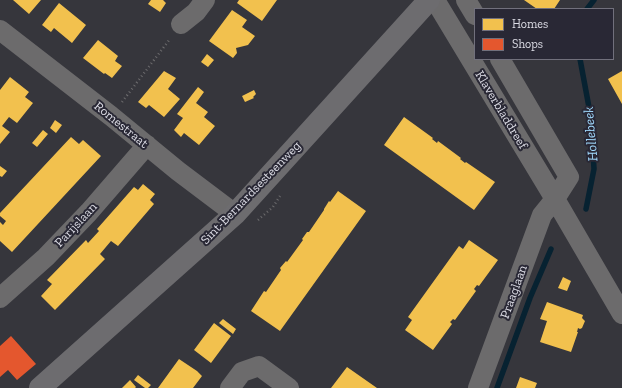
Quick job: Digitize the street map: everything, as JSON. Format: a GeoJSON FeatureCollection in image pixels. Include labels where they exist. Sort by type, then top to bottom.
{"type":"FeatureCollection","features":[{"type":"Feature","properties":{"kind":"main road","name":"Sint-Bernardsesteenweg"},"geometry":{"type":"LineString","coordinates":[[40,388],[235,214],[429,0]]}},
{"type":"Feature","properties":{"kind":"street"},"geometry":{"type":"LineString","coordinates":[[181,24],[196,12],[205,0]]}},
{"type":"Feature","properties":{"kind":"street","name":"Klaverbladdreef"},"geometry":{"type":"LineString","coordinates":[[435,0],[555,199],[622,314]]}},
{"type":"Feature","properties":{"kind":"street"},"geometry":{"type":"LineString","coordinates":[[466,0],[474,13]]}},
{"type":"Feature","properties":{"kind":"street","name":"Romestraat"},"geometry":{"type":"LineString","coordinates":[[3,37],[112,116],[146,145],[235,214]]}},
{"type":"Feature","properties":{"kind":"street","name":"Klaverbladdreef"},"geometry":{"type":"LineString","coordinates":[[501,60],[569,177],[555,199]]}},
{"type":"Feature","properties":{"kind":"street","name":"Parijslaan"},"geometry":{"type":"LineString","coordinates":[[0,298],[46,257],[89,212],[146,145]]}},
{"type":"Feature","properties":{"kind":"street","name":"Praaglaan"},"geometry":{"type":"LineString","coordinates":[[478,388],[542,215],[555,199]]}},
{"type":"Feature","properties":{"kind":"street"},"geometry":{"type":"LineString","coordinates":[[230,388],[242,372],[259,366],[289,388]]}},
{"type":"Feature","properties":{"kind":"path"},"geometry":{"type":"LineString","coordinates":[[112,116],[181,24]]}},
{"type":"Feature","properties":{"kind":"building: Homes"},"geometry":{"type":"Polygon","coordinates":[[[13,0],[41,0],[29,14],[13,0]]]}},
{"type":"Feature","properties":{"kind":"building: Homes"},"geometry":{"type":"Polygon","coordinates":[[[151,0],[163,0],[166,3],[160,12],[148,4],[151,0]]]}},
{"type":"Feature","properties":{"kind":"building: Homes"},"geometry":{"type":"Polygon","coordinates":[[[239,0],[277,0],[262,21],[237,3],[239,0]]]}},
{"type":"Feature","properties":{"kind":"building: Homes"},"geometry":{"type":"Polygon","coordinates":[[[524,0],[560,0],[555,8],[536,8],[524,0]]]}},
{"type":"Feature","properties":{"kind":"building: Homes"},"geometry":{"type":"Polygon","coordinates":[[[59,3],[86,25],[72,43],[54,28],[51,32],[42,25],[59,3]]]}},
{"type":"Feature","properties":{"kind":"building: Homes"},"geometry":{"type":"Polygon","coordinates":[[[232,10],[247,20],[242,27],[255,36],[248,45],[236,48],[237,53],[233,58],[209,41],[232,10]]]}},
{"type":"Feature","properties":{"kind":"building: Homes"},"geometry":{"type":"Polygon","coordinates":[[[98,40],[118,56],[115,61],[122,66],[112,78],[105,73],[104,74],[83,58],[98,40]]]}},
{"type":"Feature","properties":{"kind":"building: Homes"},"geometry":{"type":"Polygon","coordinates":[[[207,54],[214,60],[208,67],[201,62],[207,54]]]}},
{"type":"Feature","properties":{"kind":"building: Homes"},"geometry":{"type":"Polygon","coordinates":[[[164,71],[176,78],[168,89],[180,99],[164,117],[149,105],[146,108],[138,102],[164,71]]]}},
{"type":"Feature","properties":{"kind":"building: Homes"},"geometry":{"type":"Polygon","coordinates":[[[622,71],[622,104],[608,79],[622,71]]]}},
{"type":"Feature","properties":{"kind":"building: Homes"},"geometry":{"type":"Polygon","coordinates":[[[10,77],[29,92],[25,97],[33,103],[17,123],[9,117],[2,126],[10,132],[0,144],[0,90],[10,77]]]}},
{"type":"Feature","properties":{"kind":"building: Homes"},"geometry":{"type":"Polygon","coordinates":[[[198,87],[204,92],[196,103],[208,112],[204,117],[215,126],[199,145],[184,133],[181,137],[174,130],[183,118],[177,114],[198,87]]]}},
{"type":"Feature","properties":{"kind":"building: Homes"},"geometry":{"type":"Polygon","coordinates":[[[254,90],[256,94],[253,97],[254,98],[245,102],[242,96],[254,90]]]}},
{"type":"Feature","properties":{"kind":"building: Homes"},"geometry":{"type":"Polygon","coordinates":[[[404,117],[433,138],[432,139],[437,143],[438,141],[461,158],[460,159],[465,163],[466,162],[495,182],[474,210],[384,145],[404,117]]]}},
{"type":"Feature","properties":{"kind":"building: Homes"},"geometry":{"type":"Polygon","coordinates":[[[55,120],[62,125],[56,133],[50,128],[55,120]]]}},
{"type":"Feature","properties":{"kind":"building: Homes"},"geometry":{"type":"Polygon","coordinates":[[[43,130],[48,134],[37,147],[32,143],[43,130]]]}},
{"type":"Feature","properties":{"kind":"building: Homes"},"geometry":{"type":"Polygon","coordinates":[[[71,137],[79,144],[83,140],[101,156],[12,252],[0,241],[0,222],[3,225],[6,221],[0,216],[0,213],[71,137]]]}},
{"type":"Feature","properties":{"kind":"building: Homes"},"geometry":{"type":"Polygon","coordinates":[[[0,166],[7,171],[2,177],[0,176],[0,166]]]}},
{"type":"Feature","properties":{"kind":"building: Homes"},"geometry":{"type":"Polygon","coordinates":[[[143,184],[155,194],[150,200],[154,204],[118,246],[111,241],[100,254],[105,259],[55,310],[41,296],[52,284],[47,280],[86,240],[88,243],[99,231],[97,229],[134,187],[138,190],[143,184]]]}},
{"type":"Feature","properties":{"kind":"building: Homes"},"geometry":{"type":"Polygon","coordinates":[[[338,191],[366,211],[280,331],[251,311],[264,291],[266,292],[281,270],[280,268],[286,261],[287,262],[329,201],[330,202],[338,191]]]}},
{"type":"Feature","properties":{"kind":"building: Homes"},"geometry":{"type":"Polygon","coordinates":[[[469,240],[498,260],[479,286],[477,285],[474,289],[476,291],[455,320],[453,319],[450,322],[452,324],[433,350],[405,330],[412,320],[408,317],[459,246],[463,249],[469,240]]]}},
{"type":"Feature","properties":{"kind":"building: Homes"},"geometry":{"type":"Polygon","coordinates":[[[563,277],[571,281],[567,291],[558,288],[563,277]]]}},
{"type":"Feature","properties":{"kind":"building: Homes"},"geometry":{"type":"Polygon","coordinates":[[[547,302],[583,315],[582,318],[585,321],[582,328],[578,328],[571,352],[540,342],[547,321],[540,319],[547,302]]]}},
{"type":"Feature","properties":{"kind":"building: Homes"},"geometry":{"type":"Polygon","coordinates":[[[223,319],[236,329],[233,334],[219,323],[223,319]]]}},
{"type":"Feature","properties":{"kind":"building: Homes"},"geometry":{"type":"Polygon","coordinates":[[[214,323],[231,336],[211,363],[194,350],[214,323]]]}},
{"type":"Feature","properties":{"kind":"building: Homes"},"geometry":{"type":"Polygon","coordinates":[[[179,359],[202,376],[193,388],[158,388],[179,359]]]}},
{"type":"Feature","properties":{"kind":"building: Homes"},"geometry":{"type":"Polygon","coordinates":[[[347,367],[377,388],[331,388],[347,367]]]}},
{"type":"Feature","properties":{"kind":"building: Homes"},"geometry":{"type":"Polygon","coordinates":[[[138,375],[151,385],[148,388],[145,388],[134,380],[138,375]]]}},
{"type":"Feature","properties":{"kind":"building: Homes"},"geometry":{"type":"Polygon","coordinates":[[[520,377],[537,383],[535,388],[516,388],[520,377]]]}},
{"type":"Feature","properties":{"kind":"building: Homes"},"geometry":{"type":"Polygon","coordinates":[[[130,380],[136,387],[135,388],[122,388],[130,380]]]}},
{"type":"Feature","properties":{"kind":"building: Shops"},"geometry":{"type":"Polygon","coordinates":[[[11,336],[36,364],[17,380],[8,370],[0,377],[0,346],[11,336]]]}},
{"type":"Feature","properties":{"kind":"waterway","name":"Hollebeek"},"geometry":{"type":"LineString","coordinates":[[588,8],[594,0]]}},
{"type":"Feature","properties":{"kind":"waterway","name":"Hollebeek"},"geometry":{"type":"LineString","coordinates":[[580,60],[591,118],[594,169],[586,209]]}},
{"type":"Feature","properties":{"kind":"waterway","name":"Hollebeek"},"geometry":{"type":"LineString","coordinates":[[497,388],[530,298],[551,249]]}}]}
